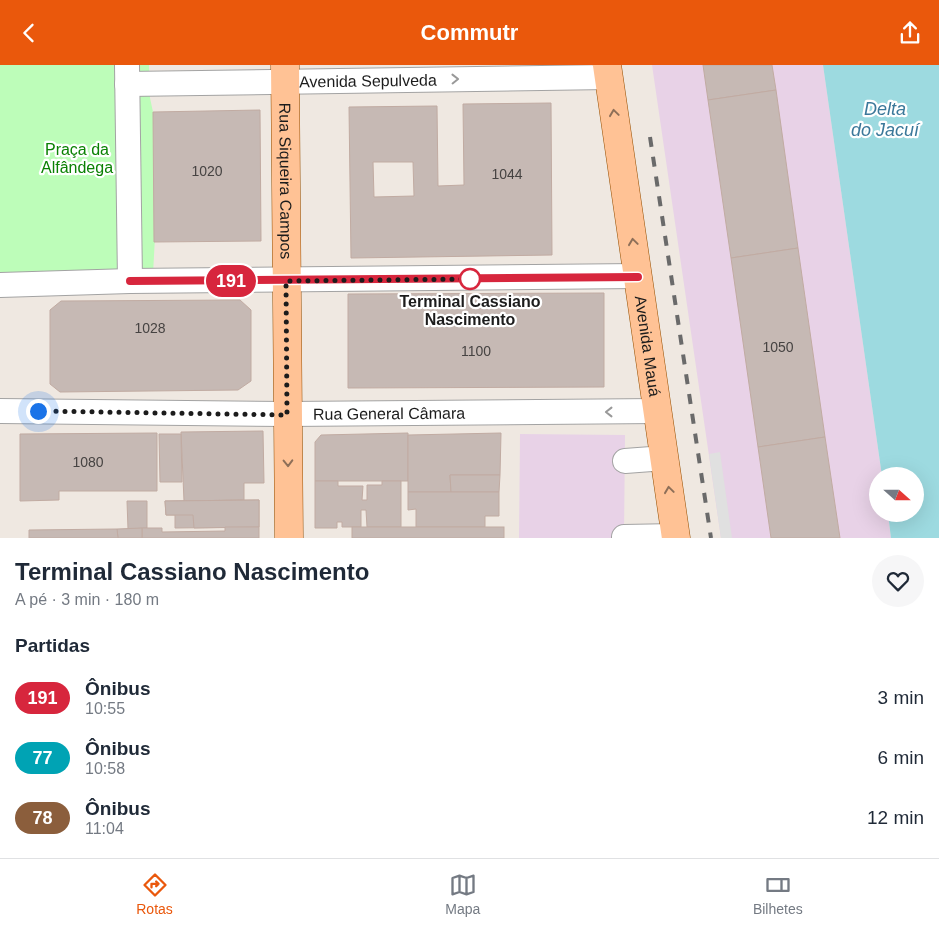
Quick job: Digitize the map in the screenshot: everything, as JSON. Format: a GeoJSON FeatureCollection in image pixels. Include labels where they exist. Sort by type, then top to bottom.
{"type":"FeatureCollection","features":[{"type":"Feature","properties":{"kind":"main road","name":"Avenida Mauá"},"geometry":{"type":"LineString","coordinates":[[608,71],[676,537]]}},
{"type":"Feature","properties":{"kind":"main road","name":"Rua Siqueira Campos"},"geometry":{"type":"LineString","coordinates":[[285,73],[289,538]]}},
{"type":"Feature","properties":{"kind":"street","name":"Avenida Sepulveda"},"geometry":{"type":"LineString","coordinates":[[127,74],[608,71]]}},
{"type":"Feature","properties":{"kind":"street"},"geometry":{"type":"LineString","coordinates":[[127,74],[130,281]]}},
{"type":"Feature","properties":{"kind":"street"},"geometry":{"type":"LineString","coordinates":[[0,285],[130,281],[638,277]]}},
{"type":"Feature","properties":{"kind":"street","name":"Rua General Câmara"},"geometry":{"type":"LineString","coordinates":[[0,411],[287,415],[658,411]]}},
{"type":"Feature","properties":{"kind":"street"},"geometry":{"type":"LineString","coordinates":[[625,461],[665,458]]}},
{"type":"Feature","properties":{"kind":"street"},"geometry":{"type":"LineString","coordinates":[[624,537],[676,537]]}},
{"type":"Feature","properties":{"kind":"shaded area"},"geometry":{"type":"Polygon","coordinates":[[[652,65],[823,65],[881,467],[869,467],[869,523],[889,523],[891,538],[721,538],[652,65]]]}},
{"type":"Feature","properties":{"kind":"shaded area"},"geometry":{"type":"Polygon","coordinates":[[[520,434],[625,435],[624,538],[519,538],[520,434]]]}},
{"type":"Feature","properties":{"kind":"shaded area"},"geometry":{"type":"Polygon","coordinates":[[[720,452],[732,538],[721,538],[709,454],[720,452]]]}},
{"type":"Feature","properties":{"kind":"green space","name":"Praça da Alfândega"},"geometry":{"type":"Polygon","coordinates":[[[0,65],[149,65],[150,98],[153,112],[155,237],[153,274],[0,281],[0,65]]]}},
{"type":"Feature","properties":{"kind":"water","name":"Delta do Jacuí"},"geometry":{"type":"Polygon","coordinates":[[[823,65],[939,65],[939,538],[891,538],[889,523],[924,523],[924,467],[881,467],[823,65]]]}},
{"type":"Feature","properties":{"kind":"building"},"geometry":{"type":"Polygon","coordinates":[[[703,65],[772,65],[776,90],[708,100],[703,65]]]}},
{"type":"Feature","properties":{"kind":"building"},"geometry":{"type":"Polygon","coordinates":[[[776,90],[798,248],[731,258],[708,100],[776,90]]]}},
{"type":"Feature","properties":{"kind":"building"},"geometry":{"type":"Polygon","coordinates":[[[551,103],[552,255],[351,258],[349,107],[437,106],[438,186],[464,185],[463,104],[551,103]],[[373,162],[374,197],[414,196],[413,162],[373,162]]]}},
{"type":"Feature","properties":{"kind":"building"},"geometry":{"type":"Polygon","coordinates":[[[260,110],[261,241],[154,242],[153,112],[260,110]]]}},
{"type":"Feature","properties":{"kind":"building"},"geometry":{"type":"Polygon","coordinates":[[[798,248],[825,437],[758,447],[731,258],[798,248]]]}},
{"type":"Feature","properties":{"kind":"building"},"geometry":{"type":"Polygon","coordinates":[[[604,293],[604,387],[348,388],[348,294],[604,293]]]}},
{"type":"Feature","properties":{"kind":"building"},"geometry":{"type":"Polygon","coordinates":[[[240,300],[251,310],[251,381],[238,390],[60,392],[50,384],[50,310],[61,301],[240,300]]]}},
{"type":"Feature","properties":{"kind":"building"},"geometry":{"type":"Polygon","coordinates":[[[263,431],[264,483],[244,483],[244,500],[184,501],[181,432],[263,431]]]}},
{"type":"Feature","properties":{"kind":"building"},"geometry":{"type":"Polygon","coordinates":[[[157,433],[157,491],[59,491],[59,500],[20,501],[20,434],[157,433]]]}},
{"type":"Feature","properties":{"kind":"building"},"geometry":{"type":"Polygon","coordinates":[[[408,433],[408,481],[315,481],[315,442],[321,435],[408,433]]]}},
{"type":"Feature","properties":{"kind":"building"},"geometry":{"type":"Polygon","coordinates":[[[501,433],[500,475],[450,475],[451,492],[408,492],[408,435],[501,433]]]}},
{"type":"Feature","properties":{"kind":"building"},"geometry":{"type":"Polygon","coordinates":[[[159,434],[181,434],[182,482],[160,482],[159,434]]]}},
{"type":"Feature","properties":{"kind":"building"},"geometry":{"type":"Polygon","coordinates":[[[825,437],[840,538],[771,538],[758,447],[825,437]]]}},
{"type":"Feature","properties":{"kind":"building"},"geometry":{"type":"Polygon","coordinates":[[[450,475],[500,475],[499,492],[451,492],[450,475]]]}},
{"type":"Feature","properties":{"kind":"building"},"geometry":{"type":"Polygon","coordinates":[[[315,481],[338,481],[338,486],[363,486],[362,500],[367,500],[367,485],[382,485],[382,481],[401,481],[401,527],[367,527],[366,510],[361,510],[361,527],[342,527],[342,522],[337,522],[337,528],[315,528],[315,481]]]}},
{"type":"Feature","properties":{"kind":"building"},"geometry":{"type":"Polygon","coordinates":[[[408,492],[499,492],[499,516],[485,516],[485,527],[416,527],[416,509],[408,510],[408,492]]]}},
{"type":"Feature","properties":{"kind":"building"},"geometry":{"type":"Polygon","coordinates":[[[259,500],[259,527],[175,528],[175,515],[166,515],[165,501],[259,500]]]}},
{"type":"Feature","properties":{"kind":"building"},"geometry":{"type":"Polygon","coordinates":[[[259,500],[259,527],[194,528],[193,515],[166,515],[165,501],[259,500]]]}},
{"type":"Feature","properties":{"kind":"building"},"geometry":{"type":"Polygon","coordinates":[[[127,501],[147,501],[147,528],[128,529],[127,501]]]}},
{"type":"Feature","properties":{"kind":"building"},"geometry":{"type":"Polygon","coordinates":[[[225,527],[259,527],[259,538],[142,538],[142,528],[162,528],[162,532],[225,531],[225,527]]]}},
{"type":"Feature","properties":{"kind":"building"},"geometry":{"type":"Polygon","coordinates":[[[352,527],[504,527],[504,538],[352,538],[352,527]]]}},
{"type":"Feature","properties":{"kind":"building"},"geometry":{"type":"Polygon","coordinates":[[[142,528],[142,538],[118,538],[117,529],[142,528]]]}},
{"type":"Feature","properties":{"kind":"building"},"geometry":{"type":"Polygon","coordinates":[[[117,529],[118,538],[29,538],[29,530],[117,529]]]}},
{"type":"Feature","properties":{"kind":"railway"},"geometry":{"type":"LineString","coordinates":[[650,137],[711,538]]}},
{"type":"Feature","properties":{"kind":"bus line","name":"191"},"geometry":{"type":"LineString","coordinates":[[130,281],[638,277]]}},
{"type":"Feature","properties":{"kind":"place","name":"Terminal Cassiano Nascimento"},"geometry":{"type":"Point","coordinates":[470,279]}},
{"type":"Feature","properties":{"kind":"route"},"geometry":{"type":"LineString","coordinates":[[38,411],[287,415],[286,281],[470,279]]}}]}
